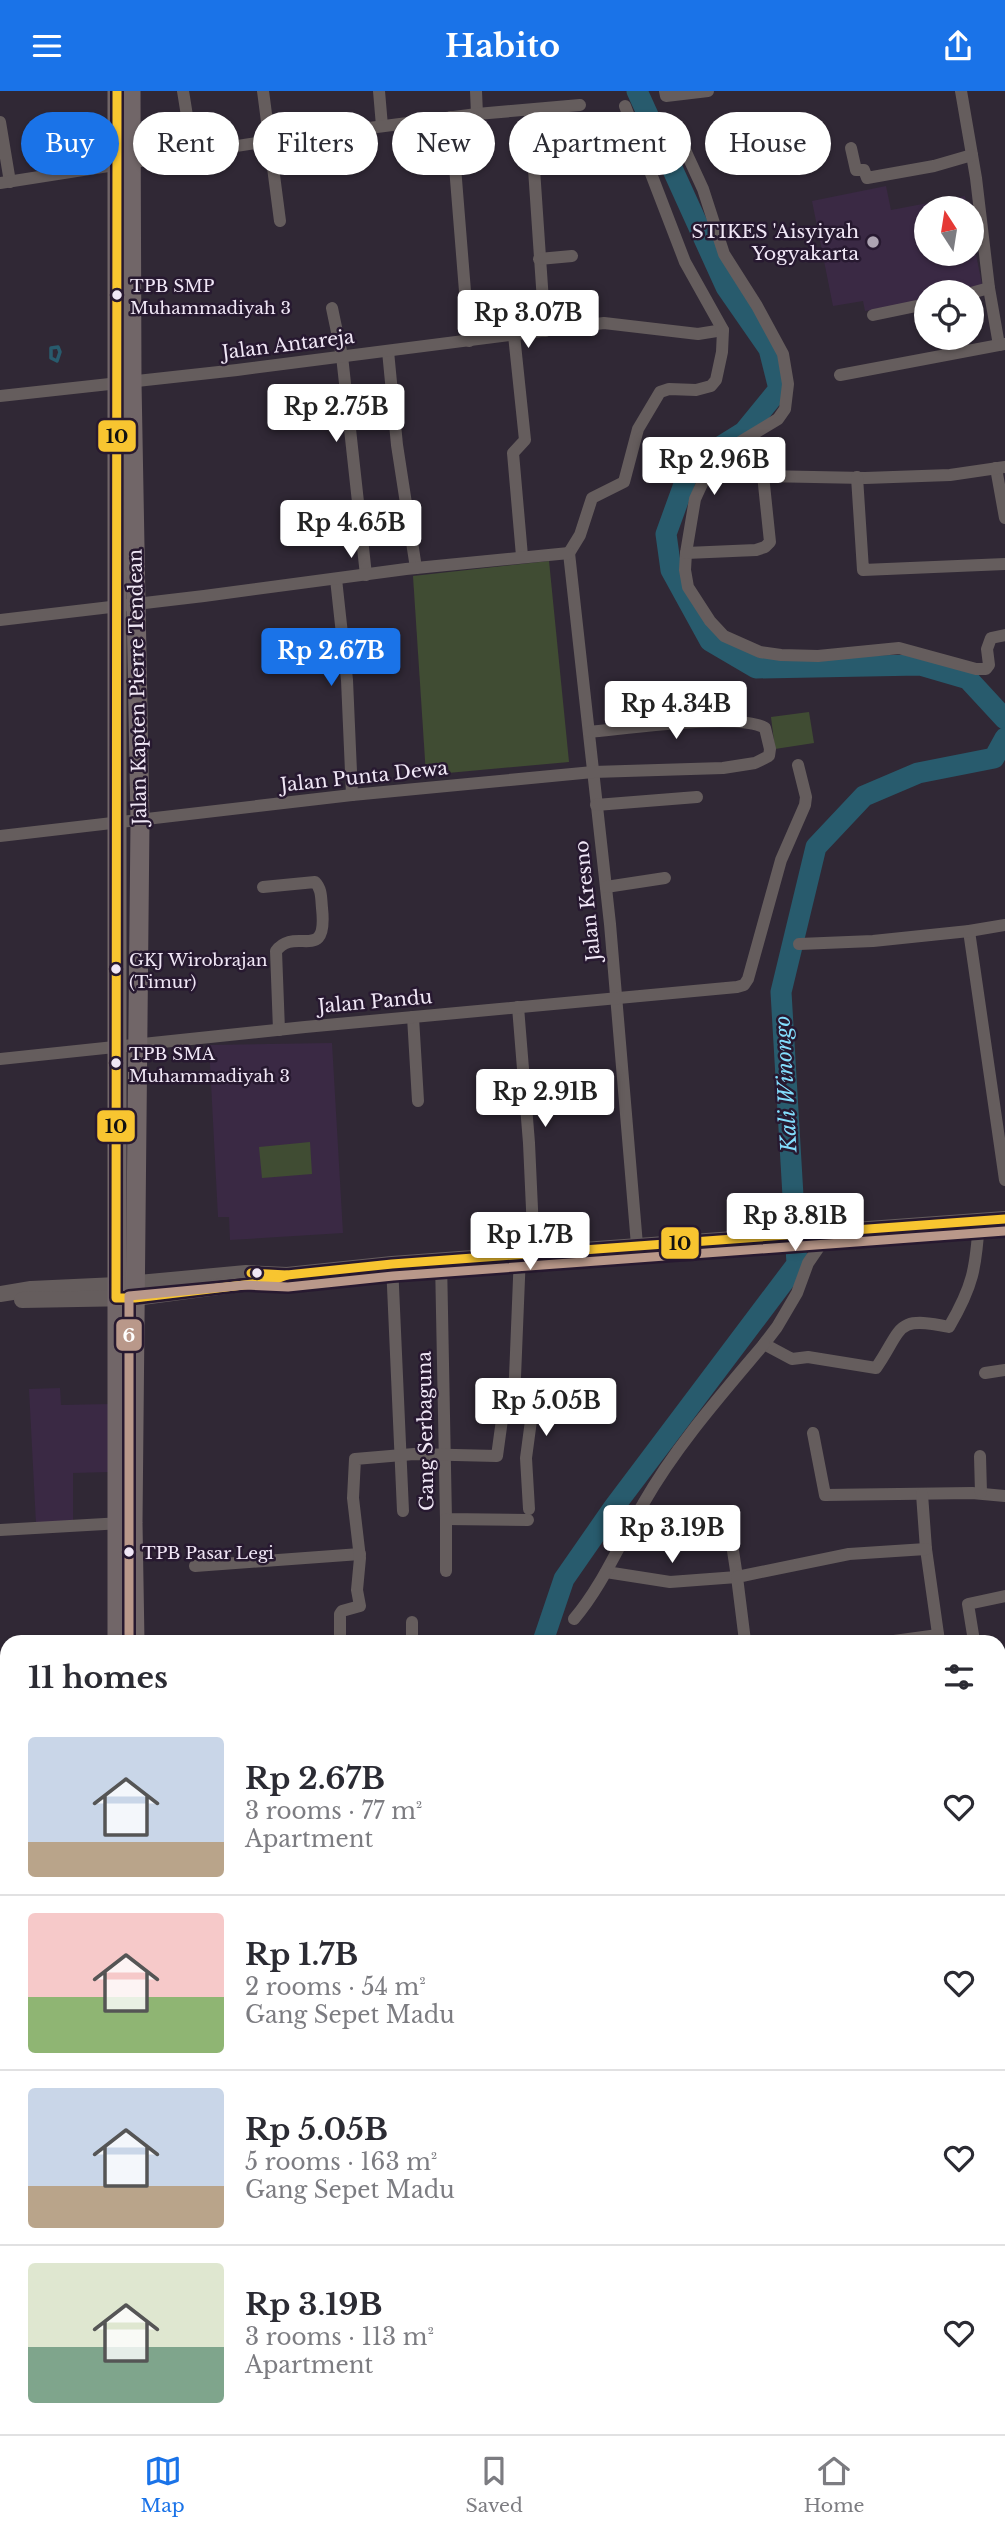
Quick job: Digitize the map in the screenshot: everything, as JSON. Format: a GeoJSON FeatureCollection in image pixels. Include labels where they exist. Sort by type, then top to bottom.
{"type":"FeatureCollection","features":[{"type":"Feature","properties":{"kind":"main road","name":"Jalan Kapten Pierre Tendean"},"geometry":{"type":"LineString","coordinates":[[117,91],[124,165],[126,604],[118,823],[117,1047],[126,1291]]}},
{"type":"Feature","properties":{"kind":"main road","name":"Jalan Kapten Pierre Tendean"},"geometry":{"type":"LineString","coordinates":[[124,165],[131,91]]}},
{"type":"Feature","properties":{"kind":"main road","name":"Jalan Kapten Pierre Tendean"},"geometry":{"type":"LineString","coordinates":[[126,604],[140,821],[139,1045],[126,1291]]}},
{"type":"Feature","properties":{"kind":"main road"},"geometry":{"type":"LineString","coordinates":[[117,1635],[125,1523],[126,1291]]}},
{"type":"Feature","properties":{"kind":"main road"},"geometry":{"type":"LineString","coordinates":[[125,1523],[134,1635]]}},
{"type":"Feature","properties":{"kind":"street"},"geometry":{"type":"LineString","coordinates":[[183,91],[186,112]]}},
{"type":"Feature","properties":{"kind":"street"},"geometry":{"type":"LineString","coordinates":[[263,91],[265,112]]}},
{"type":"Feature","properties":{"kind":"street"},"geometry":{"type":"LineString","coordinates":[[379,91],[383,126]]}},
{"type":"Feature","properties":{"kind":"street"},"geometry":{"type":"LineString","coordinates":[[476,91],[477,112]]}},
{"type":"Feature","properties":{"kind":"street"},"geometry":{"type":"LineString","coordinates":[[664,91],[666,96],[708,91]]}},
{"type":"Feature","properties":{"kind":"street"},"geometry":{"type":"LineString","coordinates":[[840,375],[1002,344],[989,288],[961,91]]}},
{"type":"Feature","properties":{"kind":"street"},"geometry":{"type":"LineString","coordinates":[[495,113],[580,105]]}},
{"type":"Feature","properties":{"kind":"street"},"geometry":{"type":"LineString","coordinates":[[0,620],[204,597],[416,568],[569,553],[580,535],[592,498],[620,485],[626,479],[638,429],[657,395],[669,389],[708,388],[714,383],[722,352],[723,330],[685,263],[625,106]]}},
{"type":"Feature","properties":{"kind":"street"},"geometry":{"type":"LineString","coordinates":[[530,110],[545,331]]}},
{"type":"Feature","properties":{"kind":"street"},"geometry":{"type":"LineString","coordinates":[[0,122],[5,182],[133,163]]}},
{"type":"Feature","properties":{"kind":"street"},"geometry":{"type":"LineString","coordinates":[[378,127],[392,125]]}},
{"type":"Feature","properties":{"kind":"street"},"geometry":{"type":"LineString","coordinates":[[851,148],[856,170],[864,170],[867,178],[934,166],[972,155]]}},
{"type":"Feature","properties":{"kind":"street"},"geometry":{"type":"LineString","coordinates":[[691,161],[724,254],[783,354],[788,384],[785,409],[779,419],[722,453],[706,475],[695,499],[685,570],[688,587],[710,621],[724,636],[760,652],[818,656],[864,650],[908,649],[976,669],[986,669],[989,665],[988,649],[991,638],[1005,635]]}},
{"type":"Feature","properties":{"kind":"street"},"geometry":{"type":"LineString","coordinates":[[274,175],[280,221]]}},
{"type":"Feature","properties":{"kind":"street"},"geometry":{"type":"LineString","coordinates":[[456,175],[469,341]]}},
{"type":"Feature","properties":{"kind":"street"},"geometry":{"type":"LineString","coordinates":[[539,259],[572,256]]}},
{"type":"Feature","properties":{"kind":"street"},"geometry":{"type":"LineString","coordinates":[[984,289],[989,288]]}},
{"type":"Feature","properties":{"kind":"street"},"geometry":{"type":"LineString","coordinates":[[873,315],[914,306]]}},
{"type":"Feature","properties":{"kind":"street"},"geometry":{"type":"LineString","coordinates":[[332,309],[342,356],[366,575]]}},
{"type":"Feature","properties":{"kind":"street","name":"Jalan Antareja"},"geometry":{"type":"LineString","coordinates":[[0,396],[604,323],[698,334],[723,330]]}},
{"type":"Feature","properties":{"kind":"street"},"geometry":{"type":"LineString","coordinates":[[514,335],[525,440],[513,453],[522,556]]}},
{"type":"Feature","properties":{"kind":"street"},"geometry":{"type":"LineString","coordinates":[[388,351],[397,445],[416,568]]}},
{"type":"Feature","properties":{"kind":"street"},"geometry":{"type":"LineString","coordinates":[[706,475],[950,475],[1000,467],[1005,518]]}},
{"type":"Feature","properties":{"kind":"street"},"geometry":{"type":"LineString","coordinates":[[686,554],[756,550],[770,542],[763,475]]}},
{"type":"Feature","properties":{"kind":"street"},"geometry":{"type":"LineString","coordinates":[[857,477],[863,570],[1005,564]]}},
{"type":"Feature","properties":{"kind":"street","name":"Jalan Kresno"},"geometry":{"type":"LineString","coordinates":[[569,553],[606,887],[637,1245]]}},
{"type":"Feature","properties":{"kind":"street"},"geometry":{"type":"LineString","coordinates":[[336,579],[347,680],[352,795]]}},
{"type":"Feature","properties":{"kind":"street","name":"Jalan Punta Dewa"},"geometry":{"type":"LineString","coordinates":[[0,837],[352,795],[593,772],[723,768],[763,760],[769,756],[770,749],[765,728],[754,723],[694,723],[589,732]]}},
{"type":"Feature","properties":{"kind":"street","name":"Jalan Pandu"},"geometry":{"type":"LineString","coordinates":[[0,1059],[744,985],[748,979],[781,860],[806,805],[798,765]]}},
{"type":"Feature","properties":{"kind":"street"},"geometry":{"type":"LineString","coordinates":[[596,805],[696,797]]}},
{"type":"Feature","properties":{"kind":"street"},"geometry":{"type":"LineString","coordinates":[[606,887],[665,878]]}},
{"type":"Feature","properties":{"kind":"street"},"geometry":{"type":"LineString","coordinates":[[263,887],[315,883],[320,890],[324,927],[320,936],[315,940],[283,944],[276,951],[279,1030]]}},
{"type":"Feature","properties":{"kind":"street"},"geometry":{"type":"LineString","coordinates":[[799,944],[873,941],[1005,925]]}},
{"type":"Feature","properties":{"kind":"street"},"geometry":{"type":"LineString","coordinates":[[969,931],[1005,1180]]}},
{"type":"Feature","properties":{"kind":"street"},"geometry":{"type":"LineString","coordinates":[[340,1635],[342,1611],[360,1606],[357,1590],[360,1554],[355,1522],[355,1459],[444,1453],[497,1456],[505,1405],[511,1404],[527,1254],[529,1143],[518,1007]]}},
{"type":"Feature","properties":{"kind":"street"},"geometry":{"type":"LineString","coordinates":[[413,1017],[418,1101]]}},
{"type":"Feature","properties":{"kind":"street"},"geometry":{"type":"LineString","coordinates":[[0,1295],[23,1300],[126,1291],[246,1273],[287,1275],[441,1260],[1005,1219]]}},
{"type":"Feature","properties":{"kind":"street"},"geometry":{"type":"LineString","coordinates":[[764,1345],[792,1359],[808,1357],[876,1368],[901,1327],[914,1322],[949,1327],[968,1292],[976,1264],[979,1221]]}},
{"type":"Feature","properties":{"kind":"street"},"geometry":{"type":"LineString","coordinates":[[573,1619],[606,1572],[643,1503],[671,1460],[764,1345],[797,1293],[808,1263],[821,1244],[819,1233]]}},
{"type":"Feature","properties":{"kind":"street","name":"Gang Serbaguna"},"geometry":{"type":"LineString","coordinates":[[441,1260],[446,1519],[528,1515],[526,1458],[533,1413],[511,1404]]}},
{"type":"Feature","properties":{"kind":"street"},"geometry":{"type":"LineString","coordinates":[[392,1264],[403,1511]]}},
{"type":"Feature","properties":{"kind":"street"},"geometry":{"type":"LineString","coordinates":[[985,1373],[1005,1370]]}},
{"type":"Feature","properties":{"kind":"street"},"geometry":{"type":"LineString","coordinates":[[813,1433],[825,1495],[981,1493],[1005,1496]]}},
{"type":"Feature","properties":{"kind":"street"},"geometry":{"type":"LineString","coordinates":[[980,1456],[981,1493]]}},
{"type":"Feature","properties":{"kind":"street"},"geometry":{"type":"LineString","coordinates":[[922,1494],[926,1549],[939,1635]]}},
{"type":"Feature","properties":{"kind":"street"},"geometry":{"type":"LineString","coordinates":[[727,1511],[744,1635]]}},
{"type":"Feature","properties":{"kind":"street"},"geometry":{"type":"LineString","coordinates":[[446,1519],[446,1571]]}},
{"type":"Feature","properties":{"kind":"street"},"geometry":{"type":"LineString","coordinates":[[0,1530],[125,1523]]}},
{"type":"Feature","properties":{"kind":"street"},"geometry":{"type":"LineString","coordinates":[[606,1572],[670,1582],[737,1577],[849,1554],[926,1549]]}},
{"type":"Feature","properties":{"kind":"street"},"geometry":{"type":"LineString","coordinates":[[195,1566],[360,1554]]}},
{"type":"Feature","properties":{"kind":"street"},"geometry":{"type":"LineString","coordinates":[[973,1635],[968,1605],[1005,1596]]}},
{"type":"Feature","properties":{"kind":"street"},"geometry":{"type":"LineString","coordinates":[[412,1622],[412,1635]]}},
{"type":"Feature","properties":{"kind":"shaded area","name":"STIKES 'Aisyiyah Yogyakarta"},"geometry":{"type":"Polygon","coordinates":[[[886,186],[891,210],[914,206],[914,266],[978,266],[981,280],[914,280],[914,302],[865,311],[863,301],[833,306],[812,201],[886,186]]]}},
{"type":"Feature","properties":{"kind":"shaded area"},"geometry":{"type":"Polygon","coordinates":[[[332,1043],[343,1233],[230,1240],[229,1217],[218,1217],[209,1045],[332,1043]]]}},
{"type":"Feature","properties":{"kind":"shaded area"},"geometry":{"type":"Polygon","coordinates":[[[60,1388],[61,1405],[110,1404],[110,1472],[73,1473],[73,1522],[36,1524],[29,1389],[60,1388]]]}},
{"type":"Feature","properties":{"kind":"green space"},"geometry":{"type":"Polygon","coordinates":[[[549,561],[569,762],[426,775],[413,576],[549,561]]]}},
{"type":"Feature","properties":{"kind":"green space"},"geometry":{"type":"Polygon","coordinates":[[[809,712],[814,743],[775,749],[771,717],[809,712]]]}},
{"type":"Feature","properties":{"kind":"green space"},"geometry":{"type":"Polygon","coordinates":[[[310,1142],[312,1174],[262,1178],[259,1147],[310,1142]]]}},
{"type":"Feature","properties":{"kind":"waterway","name":"Kali Winongo"},"geometry":{"type":"LineString","coordinates":[[637,91],[726,287],[769,349],[779,389],[744,432],[691,465],[666,534],[671,570],[710,641],[756,668],[920,665],[968,679],[1005,719]]}},
{"type":"Feature","properties":{"kind":"waterway"},"geometry":{"type":"LineString","coordinates":[[58,347],[60,352],[57,361],[51,358],[51,348],[58,347]]}},
{"type":"Feature","properties":{"kind":"waterway","name":"Kali Winongo"},"geometry":{"type":"LineString","coordinates":[[545,1635],[564,1579],[614,1507],[797,1264],[781,992],[816,847],[864,796],[918,773],[994,758],[1005,738]]}},
{"type":"Feature","properties":{"kind":"transit line","name":"10"},"geometry":{"type":"LineString","coordinates":[[117,91],[116,1298],[268,1282],[287,1275]]}},
{"type":"Feature","properties":{"kind":"transit line","name":"10"},"geometry":{"type":"LineString","coordinates":[[251,1273],[287,1275],[392,1264],[1005,1219]]}},
{"type":"Feature","properties":{"kind":"transit line","name":"6"},"geometry":{"type":"LineString","coordinates":[[129,1635],[129,1296],[246,1285],[288,1287],[393,1276],[1005,1231]]}},
{"type":"Feature","properties":{"kind":"place","name":"STIKES 'Aisyiyah Yogyakarta"},"geometry":{"type":"Point","coordinates":[873,242]}},
{"type":"Feature","properties":{"kind":"place","name":"TPB SMP Muhammadiyah 3"},"geometry":{"type":"Point","coordinates":[117,295]}},
{"type":"Feature","properties":{"kind":"place","name":"GKJ Wirobrajan (Timur)"},"geometry":{"type":"Point","coordinates":[116,969]}},
{"type":"Feature","properties":{"kind":"place","name":"TPB SMA Muhammadiyah 3"},"geometry":{"type":"Point","coordinates":[116,1063]}},
{"type":"Feature","properties":{"kind":"place","name":"TPB Pasar Legi"},"geometry":{"type":"Point","coordinates":[129,1552]}}]}
